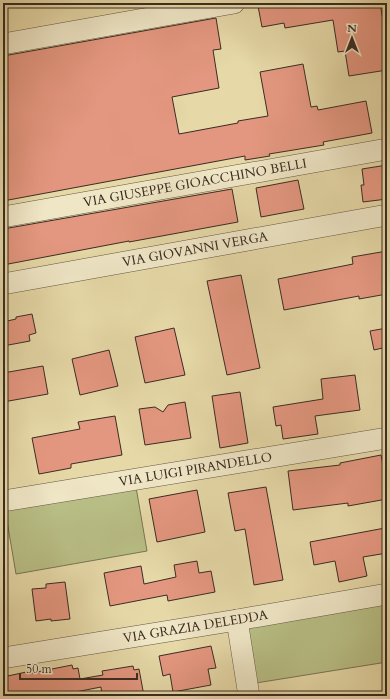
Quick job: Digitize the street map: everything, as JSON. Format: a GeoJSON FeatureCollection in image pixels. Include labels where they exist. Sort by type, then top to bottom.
{"type":"FeatureCollection","features":[{"type":"Feature","properties":{"kind":"street"},"geometry":{"type":"LineString","coordinates":[[3,44],[234,3]]}},
{"type":"Feature","properties":{"kind":"street","name":"VIA GIUSEPPE GIOACCHINO BELLI"},"geometry":{"type":"LineString","coordinates":[[3,217],[387,149]]}},
{"type":"Feature","properties":{"kind":"street","name":"VIA GIOVANNI VERGA"},"geometry":{"type":"LineString","coordinates":[[3,284],[387,215]]}},
{"type":"Feature","properties":{"kind":"street","name":"VIA LUIGI PIRANDELLO"},"geometry":{"type":"LineString","coordinates":[[3,501],[387,438]]}},
{"type":"Feature","properties":{"kind":"street","name":"VIA GRAZIA DELEDDA"},"geometry":{"type":"LineString","coordinates":[[3,658],[387,594]]}},
{"type":"Feature","properties":{"kind":"street"},"geometry":{"type":"LineString","coordinates":[[237,620],[249,696]]}},
{"type":"Feature","properties":{"kind":"green space"},"geometry":{"type":"Polygon","coordinates":[[[136,487],[147,551],[16,574],[5,509],[136,487]]]}},
{"type":"Feature","properties":{"kind":"green space"},"geometry":{"type":"Polygon","coordinates":[[[387,603],[387,662],[256,683],[247,625],[387,603]]]}},
{"type":"Feature","properties":{"kind":"building"},"geometry":{"type":"Polygon","coordinates":[[[274,3],[380,3],[387,44],[387,70],[349,76],[345,51],[338,52],[333,20],[285,28],[284,23],[262,27],[258,6],[274,3]]]}},
{"type":"Feature","properties":{"kind":"building"},"geometry":{"type":"Polygon","coordinates":[[[216,18],[221,49],[213,50],[219,88],[172,97],[179,134],[268,116],[260,72],[303,64],[311,107],[317,106],[318,110],[366,101],[372,133],[323,142],[324,145],[269,154],[270,156],[245,160],[245,156],[3,201],[3,56],[216,18]]]}},
{"type":"Feature","properties":{"kind":"building"},"geometry":{"type":"Polygon","coordinates":[[[387,165],[387,199],[363,202],[361,185],[364,185],[362,169],[387,165]]]}},
{"type":"Feature","properties":{"kind":"building"},"geometry":{"type":"Polygon","coordinates":[[[298,180],[304,209],[261,217],[256,188],[298,180]]]}},
{"type":"Feature","properties":{"kind":"building"},"geometry":{"type":"Polygon","coordinates":[[[232,189],[238,222],[3,265],[3,229],[232,189]]]}},
{"type":"Feature","properties":{"kind":"building"},"geometry":{"type":"Polygon","coordinates":[[[387,251],[387,294],[359,299],[359,296],[284,310],[278,279],[353,264],[352,257],[387,251]]]}},
{"type":"Feature","properties":{"kind":"building"},"geometry":{"type":"Polygon","coordinates":[[[241,275],[260,368],[227,375],[207,281],[241,275]]]}},
{"type":"Feature","properties":{"kind":"building"},"geometry":{"type":"Polygon","coordinates":[[[32,314],[36,333],[29,335],[30,341],[3,346],[3,322],[16,319],[16,317],[32,314]]]}},
{"type":"Feature","properties":{"kind":"building"},"geometry":{"type":"Polygon","coordinates":[[[174,328],[185,375],[145,383],[135,337],[174,328]]]}},
{"type":"Feature","properties":{"kind":"building"},"geometry":{"type":"Polygon","coordinates":[[[387,328],[387,347],[374,350],[370,331],[387,328]]]}},
{"type":"Feature","properties":{"kind":"building"},"geometry":{"type":"Polygon","coordinates":[[[109,350],[118,386],[80,395],[72,359],[109,350]]]}},
{"type":"Feature","properties":{"kind":"building"},"geometry":{"type":"Polygon","coordinates":[[[43,366],[48,394],[3,402],[3,373],[43,366]]]}},
{"type":"Feature","properties":{"kind":"building"},"geometry":{"type":"Polygon","coordinates":[[[355,375],[360,410],[315,416],[318,434],[283,439],[281,425],[276,426],[273,407],[323,399],[321,379],[355,375]]]}},
{"type":"Feature","properties":{"kind":"building"},"geometry":{"type":"Polygon","coordinates":[[[240,392],[248,443],[220,448],[212,396],[240,392]]]}},
{"type":"Feature","properties":{"kind":"building"},"geometry":{"type":"Polygon","coordinates":[[[185,402],[191,438],[145,445],[139,409],[155,407],[163,412],[168,405],[185,402]]]}},
{"type":"Feature","properties":{"kind":"building"},"geometry":{"type":"Polygon","coordinates":[[[115,416],[122,455],[71,464],[71,468],[39,474],[32,438],[80,429],[78,422],[115,416]]]}},
{"type":"Feature","properties":{"kind":"building"},"geometry":{"type":"Polygon","coordinates":[[[381,455],[387,486],[387,499],[348,506],[348,503],[293,510],[288,471],[340,465],[340,463],[381,455]]]}},
{"type":"Feature","properties":{"kind":"building"},"geometry":{"type":"Polygon","coordinates":[[[266,487],[283,580],[254,585],[245,529],[235,531],[228,493],[266,487]]]}},
{"type":"Feature","properties":{"kind":"building"},"geometry":{"type":"Polygon","coordinates":[[[197,490],[205,532],[157,542],[149,499],[197,490]]]}},
{"type":"Feature","properties":{"kind":"building"},"geometry":{"type":"Polygon","coordinates":[[[385,528],[387,553],[363,557],[367,576],[339,582],[335,561],[314,565],[310,542],[385,528]]]}},
{"type":"Feature","properties":{"kind":"building"},"geometry":{"type":"Polygon","coordinates":[[[197,561],[199,573],[211,571],[215,592],[168,601],[167,595],[110,606],[104,573],[141,566],[144,584],[176,577],[174,565],[197,561]]]}},
{"type":"Feature","properties":{"kind":"building"},"geometry":{"type":"Polygon","coordinates":[[[65,582],[70,619],[36,621],[32,589],[46,588],[46,584],[65,582]]]}},
{"type":"Feature","properties":{"kind":"building"},"geometry":{"type":"Polygon","coordinates":[[[211,646],[216,668],[208,669],[211,685],[173,692],[170,674],[163,676],[159,656],[211,646]]]}},
{"type":"Feature","properties":{"kind":"building"},"geometry":{"type":"Polygon","coordinates":[[[72,665],[73,669],[78,668],[80,679],[103,675],[102,671],[133,666],[134,670],[139,669],[144,696],[102,696],[101,687],[55,696],[3,696],[3,677],[72,665]]]}}]}
